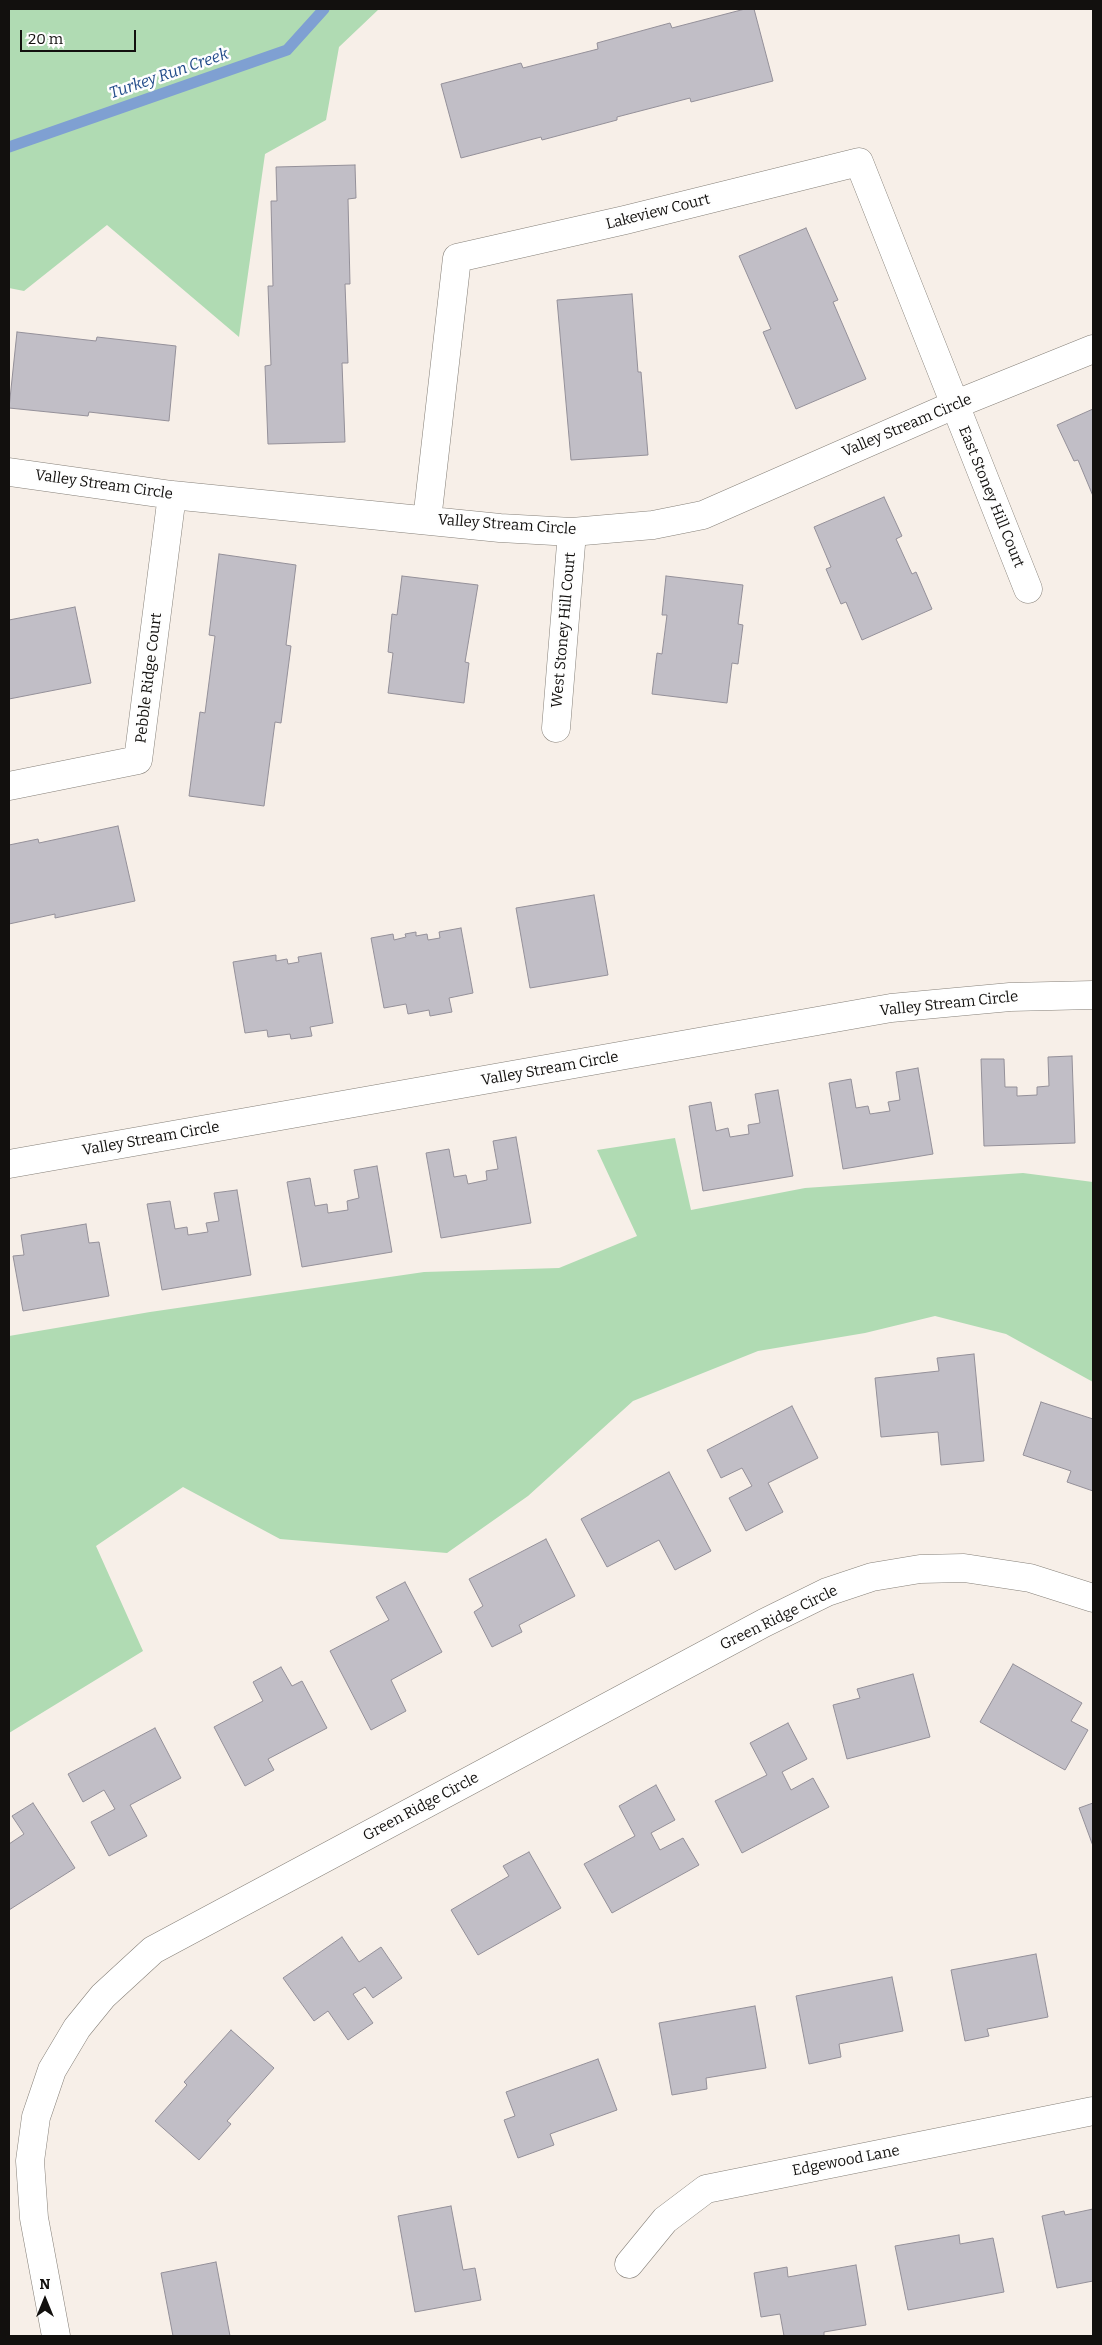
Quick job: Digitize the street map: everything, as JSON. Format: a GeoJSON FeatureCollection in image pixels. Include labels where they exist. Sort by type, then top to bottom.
{"type":"FeatureCollection","features":[{"type":"Feature","properties":{"kind":"street","name":"Lakeview Court"},"geometry":{"type":"LineString","coordinates":[[427,520],[457,258],[625,220],[859,162],[954,405]]}},
{"type":"Feature","properties":{"kind":"street","name":"Valley Stream Circle"},"geometry":{"type":"LineString","coordinates":[[9,472],[172,495],[500,528],[572,532],[653,524],[702,515],[954,405],[1093,349]]}},
{"type":"Feature","properties":{"kind":"street","name":"East Stoney Hill Court"},"geometry":{"type":"LineString","coordinates":[[954,405],[1028,589]]}},
{"type":"Feature","properties":{"kind":"street","name":"Pebble Ridge Court"},"geometry":{"type":"LineString","coordinates":[[9,786],[138,760],[172,495]]}},
{"type":"Feature","properties":{"kind":"street","name":"West Stoney Hill Court"},"geometry":{"type":"LineString","coordinates":[[556,728],[572,532]]}},
{"type":"Feature","properties":{"kind":"street","name":"Valley Stream Circle"},"geometry":{"type":"LineString","coordinates":[[9,1164],[882,1010],[1010,996],[1093,995]]}},
{"type":"Feature","properties":{"kind":"street","name":"Green Ridge Circle"},"geometry":{"type":"LineString","coordinates":[[56,2336],[34,2218],[30,2161],[36,2117],[52,2070],[77,2028],[103,1996],[153,1950],[746,1633],[827,1592],[872,1577],[920,1569],[964,1568],[1030,1578],[1093,1598]]}},
{"type":"Feature","properties":{"kind":"street","name":"Edgewood Lane"},"geometry":{"type":"LineString","coordinates":[[629,2264],[665,2220],[706,2189],[1093,2111]]}},
{"type":"Feature","properties":{"kind":"green space"},"geometry":{"type":"Polygon","coordinates":[[[9,9],[379,9],[339,47],[326,120],[265,154],[239,337],[107,225],[24,291],[9,288],[9,9]]]}},
{"type":"Feature","properties":{"kind":"green space"},"geometry":{"type":"Polygon","coordinates":[[[675,1138],[691,1210],[805,1188],[1023,1173],[1093,1182],[1093,1382],[1006,1334],[935,1316],[865,1333],[758,1351],[633,1401],[528,1496],[447,1553],[280,1539],[183,1487],[96,1546],[143,1651],[9,1733],[9,1336],[150,1312],[424,1272],[559,1268],[637,1236],[597,1150],[675,1138]]]}},
{"type":"Feature","properties":{"kind":"building"},"geometry":{"type":"Polygon","coordinates":[[[745,9],[754,9],[773,81],[691,102],[690,98],[617,117],[617,120],[542,140],[541,137],[461,158],[441,84],[521,63],[523,68],[598,49],[597,43],[670,23],[672,28],[745,9]]]}},
{"type":"Feature","properties":{"kind":"building"},"geometry":{"type":"Polygon","coordinates":[[[355,165],[356,198],[348,199],[350,284],[345,284],[348,363],[342,363],[345,442],[268,444],[265,366],[271,365],[268,286],[273,286],[271,201],[277,201],[276,167],[355,165]]]}},
{"type":"Feature","properties":{"kind":"building"},"geometry":{"type":"Polygon","coordinates":[[[806,228],[838,300],[833,302],[866,379],[796,409],[763,332],[771,329],[739,256],[806,228]]]}},
{"type":"Feature","properties":{"kind":"building"},"geometry":{"type":"Polygon","coordinates":[[[632,294],[638,372],[641,372],[648,455],[571,460],[557,300],[632,294]]]}},
{"type":"Feature","properties":{"kind":"building"},"geometry":{"type":"Polygon","coordinates":[[[17,332],[96,341],[97,337],[176,346],[169,421],[89,412],[88,416],[9,408],[17,332]]]}},
{"type":"Feature","properties":{"kind":"building"},"geometry":{"type":"Polygon","coordinates":[[[1093,409],[1093,496],[1078,460],[1074,461],[1057,425],[1093,409]]]}},
{"type":"Feature","properties":{"kind":"building"},"geometry":{"type":"Polygon","coordinates":[[[884,497],[902,536],[896,539],[912,574],[916,572],[932,609],[862,640],[846,602],[841,604],[826,569],[831,567],[814,527],[884,497]]]}},
{"type":"Feature","properties":{"kind":"building"},"geometry":{"type":"Polygon","coordinates":[[[219,554],[296,565],[286,645],[291,646],[281,723],[275,722],[264,806],[189,796],[200,712],[205,713],[215,636],[209,635],[219,554]]]}},
{"type":"Feature","properties":{"kind":"building"},"geometry":{"type":"Polygon","coordinates":[[[402,576],[478,585],[465,662],[469,663],[464,703],[388,693],[393,653],[388,652],[392,614],[397,615],[402,576]]]}},
{"type":"Feature","properties":{"kind":"building"},"geometry":{"type":"Polygon","coordinates":[[[666,576],[743,585],[738,624],[743,625],[738,664],[732,663],[727,703],[652,694],[657,653],[662,654],[667,615],[662,615],[666,576]]]}},
{"type":"Feature","properties":{"kind":"building"},"geometry":{"type":"Polygon","coordinates":[[[75,607],[91,683],[9,699],[9,620],[75,607]]]}},
{"type":"Feature","properties":{"kind":"building"},"geometry":{"type":"Polygon","coordinates":[[[118,826],[135,901],[55,918],[55,914],[9,924],[9,845],[38,839],[39,843],[118,826]]]}},
{"type":"Feature","properties":{"kind":"building"},"geometry":{"type":"Polygon","coordinates":[[[594,895],[608,975],[530,988],[516,908],[594,895]]]}},
{"type":"Feature","properties":{"kind":"building"},"geometry":{"type":"Polygon","coordinates":[[[461,928],[473,993],[449,998],[452,1012],[430,1016],[429,1010],[408,1014],[406,1004],[384,1008],[371,938],[393,934],[394,940],[406,937],[405,934],[416,932],[416,936],[427,934],[428,940],[440,938],[439,932],[461,928]]]}},
{"type":"Feature","properties":{"kind":"building"},"geometry":{"type":"Polygon","coordinates":[[[321,953],[333,1023],[310,1027],[312,1036],[291,1039],[290,1034],[268,1037],[267,1030],[245,1033],[233,962],[276,955],[276,961],[287,959],[288,964],[299,962],[298,957],[321,953]]]}},
{"type":"Feature","properties":{"kind":"building"},"geometry":{"type":"Polygon","coordinates":[[[1072,1056],[1075,1143],[984,1146],[981,1059],[1004,1059],[1005,1087],[1017,1087],[1017,1096],[1037,1095],[1037,1087],[1049,1086],[1048,1057],[1072,1056]]]}},
{"type":"Feature","properties":{"kind":"building"},"geometry":{"type":"Polygon","coordinates":[[[918,1068],[933,1154],[843,1169],[829,1083],[851,1079],[856,1108],[868,1106],[870,1114],[890,1111],[888,1102],[900,1100],[896,1072],[918,1068]]]}},
{"type":"Feature","properties":{"kind":"building"},"geometry":{"type":"Polygon","coordinates":[[[778,1090],[793,1176],[703,1191],[689,1106],[711,1102],[716,1131],[728,1128],[730,1137],[749,1134],[748,1125],[760,1123],[755,1094],[778,1090]]]}},
{"type":"Feature","properties":{"kind":"building"},"geometry":{"type":"Polygon","coordinates":[[[516,1137],[531,1223],[441,1238],[426,1153],[449,1149],[454,1177],[466,1175],[468,1184],[487,1180],[486,1171],[498,1169],[493,1141],[516,1137]]]}},
{"type":"Feature","properties":{"kind":"building"},"geometry":{"type":"Polygon","coordinates":[[[377,1166],[392,1252],[302,1267],[287,1182],[310,1178],[315,1206],[327,1204],[328,1213],[348,1210],[347,1201],[359,1198],[354,1170],[377,1166]]]}},
{"type":"Feature","properties":{"kind":"building"},"geometry":{"type":"Polygon","coordinates":[[[237,1190],[251,1275],[162,1290],[147,1204],[170,1201],[175,1229],[187,1227],[188,1235],[208,1232],[206,1223],[219,1221],[214,1193],[237,1190]]]}},
{"type":"Feature","properties":{"kind":"building"},"geometry":{"type":"Polygon","coordinates":[[[86,1224],[89,1243],[99,1242],[109,1296],[23,1311],[13,1256],[24,1255],[21,1235],[86,1224]]]}},
{"type":"Feature","properties":{"kind":"building"},"geometry":{"type":"Polygon","coordinates":[[[974,1354],[984,1461],[941,1465],[938,1432],[881,1437],[875,1378],[939,1371],[937,1358],[974,1354]]]}},
{"type":"Feature","properties":{"kind":"building"},"geometry":{"type":"Polygon","coordinates":[[[1041,1402],[1093,1419],[1093,1491],[1067,1482],[1071,1471],[1023,1455],[1041,1402]]]}},
{"type":"Feature","properties":{"kind":"building"},"geometry":{"type":"Polygon","coordinates":[[[792,1406],[818,1458],[768,1483],[783,1512],[746,1531],[729,1498],[752,1486],[742,1468],[721,1478],[707,1450],[792,1406]]]}},
{"type":"Feature","properties":{"kind":"building"},"geometry":{"type":"Polygon","coordinates":[[[669,1472],[711,1551],[675,1570],[659,1540],[607,1567],[581,1519],[669,1472]]]}},
{"type":"Feature","properties":{"kind":"building"},"geometry":{"type":"Polygon","coordinates":[[[546,1539],[575,1596],[519,1625],[522,1632],[492,1647],[474,1612],[483,1606],[469,1579],[546,1539]]]}},
{"type":"Feature","properties":{"kind":"building"},"geometry":{"type":"Polygon","coordinates":[[[405,1582],[442,1652],[391,1680],[406,1711],[371,1730],[330,1651],[389,1620],[376,1597],[405,1582]]]}},
{"type":"Feature","properties":{"kind":"building"},"geometry":{"type":"Polygon","coordinates":[[[1013,1664],[1082,1703],[1071,1721],[1088,1730],[1065,1770],[980,1722],[1013,1664]]]}},
{"type":"Feature","properties":{"kind":"building"},"geometry":{"type":"Polygon","coordinates":[[[281,1667],[292,1686],[302,1681],[327,1728],[268,1759],[274,1770],[245,1786],[214,1727],[263,1701],[253,1682],[281,1667]]]}},
{"type":"Feature","properties":{"kind":"building"},"geometry":{"type":"Polygon","coordinates":[[[913,1674],[930,1737],[847,1759],[833,1705],[860,1698],[857,1689],[913,1674]]]}},
{"type":"Feature","properties":{"kind":"building"},"geometry":{"type":"Polygon","coordinates":[[[788,1723],[807,1759],[782,1772],[791,1790],[813,1778],[829,1807],[742,1853],[715,1801],[767,1775],[750,1743],[788,1723]]]}},
{"type":"Feature","properties":{"kind":"building"},"geometry":{"type":"Polygon","coordinates":[[[155,1728],[181,1778],[130,1805],[147,1836],[109,1856],[91,1822],[115,1809],[104,1790],[83,1802],[68,1774],[155,1728]]]}},
{"type":"Feature","properties":{"kind":"building"},"geometry":{"type":"Polygon","coordinates":[[[656,1785],[675,1820],[651,1833],[660,1850],[683,1838],[699,1865],[612,1913],[584,1864],[635,1836],[619,1806],[656,1785]]]}},
{"type":"Feature","properties":{"kind":"building"},"geometry":{"type":"Polygon","coordinates":[[[33,1803],[75,1868],[9,1910],[9,1844],[24,1834],[12,1816],[33,1803]]]}},
{"type":"Feature","properties":{"kind":"building"},"geometry":{"type":"Polygon","coordinates":[[[1093,1803],[1093,1846],[1079,1808],[1093,1803]]]}},
{"type":"Feature","properties":{"kind":"building"},"geometry":{"type":"Polygon","coordinates":[[[529,1852],[561,1908],[478,1955],[451,1910],[509,1876],[503,1866],[529,1852]]]}},
{"type":"Feature","properties":{"kind":"building"},"geometry":{"type":"Polygon","coordinates":[[[342,1937],[359,1962],[381,1947],[402,1978],[373,1998],[365,1987],[353,1994],[373,2023],[348,2040],[328,2011],[314,2021],[283,1978],[342,1937]]]}},
{"type":"Feature","properties":{"kind":"building"},"geometry":{"type":"Polygon","coordinates":[[[1036,1954],[1048,2017],[987,2029],[989,2036],[965,2041],[951,1970],[1036,1954]]]}},
{"type":"Feature","properties":{"kind":"building"},"geometry":{"type":"Polygon","coordinates":[[[892,1977],[903,2031],[839,2044],[841,2057],[809,2064],[796,1996],[892,1977]]]}},
{"type":"Feature","properties":{"kind":"building"},"geometry":{"type":"Polygon","coordinates":[[[755,2006],[766,2068],[706,2078],[707,2089],[672,2095],[659,2023],[755,2006]]]}},
{"type":"Feature","properties":{"kind":"building"},"geometry":{"type":"Polygon","coordinates":[[[231,2030],[274,2068],[227,2121],[231,2124],[199,2160],[155,2121],[187,2085],[184,2082],[231,2030]]]}},
{"type":"Feature","properties":{"kind":"building"},"geometry":{"type":"Polygon","coordinates":[[[598,2059],[617,2110],[550,2134],[554,2145],[518,2158],[504,2120],[515,2116],[506,2092],[598,2059]]]}},
{"type":"Feature","properties":{"kind":"building"},"geometry":{"type":"Polygon","coordinates":[[[451,2206],[463,2270],[475,2268],[481,2300],[415,2312],[398,2216],[451,2206]]]}},
{"type":"Feature","properties":{"kind":"building"},"geometry":{"type":"Polygon","coordinates":[[[1093,2209],[1093,2281],[1057,2288],[1042,2216],[1064,2211],[1065,2215],[1093,2209]]]}},
{"type":"Feature","properties":{"kind":"building"},"geometry":{"type":"Polygon","coordinates":[[[959,2235],[960,2244],[993,2238],[1004,2292],[908,2310],[895,2246],[959,2235]]]}},
{"type":"Feature","properties":{"kind":"building"},"geometry":{"type":"Polygon","coordinates":[[[216,2262],[230,2336],[173,2336],[161,2273],[216,2262]]]}},
{"type":"Feature","properties":{"kind":"building"},"geometry":{"type":"Polygon","coordinates":[[[856,2265],[866,2325],[824,2332],[824,2336],[784,2336],[780,2314],[761,2317],[754,2273],[787,2267],[788,2277],[856,2265]]]}},
{"type":"Feature","properties":{"kind":"waterway","name":"Turkey Run Creek"},"geometry":{"type":"LineString","coordinates":[[9,147],[287,50],[324,9]]}}]}
